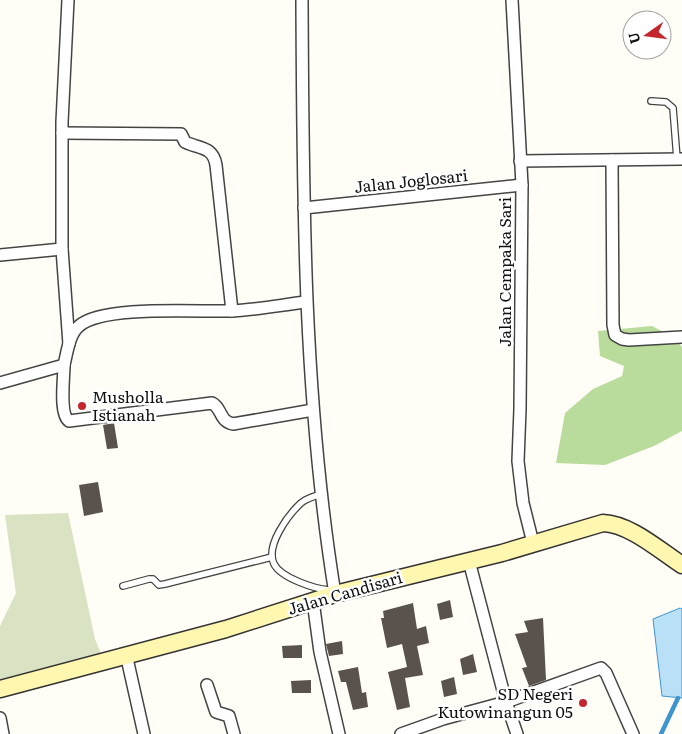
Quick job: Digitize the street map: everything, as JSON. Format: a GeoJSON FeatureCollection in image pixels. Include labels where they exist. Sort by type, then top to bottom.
{"type":"FeatureCollection","features":[{"type":"Feature","properties":{"kind":"street"},"geometry":{"type":"LineString","coordinates":[[68,0],[62,133],[62,249],[69,344]]}},
{"type":"Feature","properties":{"kind":"street"},"geometry":{"type":"LineString","coordinates":[[302,0],[306,302],[313,410],[334,592]]}},
{"type":"Feature","properties":{"kind":"street","name":"Jalan Cempaka Sari"},"geometry":{"type":"LineString","coordinates":[[512,0],[522,185],[518,461],[523,504],[533,543]]}},
{"type":"Feature","properties":{"kind":"street"},"geometry":{"type":"LineString","coordinates":[[62,133],[181,134],[185,142],[203,147],[212,153],[216,165],[232,311]]}},
{"type":"Feature","properties":{"kind":"street"},"geometry":{"type":"LineString","coordinates":[[520,161],[680,159]]}},
{"type":"Feature","properties":{"kind":"street"},"geometry":{"type":"LineString","coordinates":[[612,160],[613,325],[615,334],[622,339],[629,340],[682,337]]}},
{"type":"Feature","properties":{"kind":"street","name":"Jalan Joglosari"},"geometry":{"type":"LineString","coordinates":[[304,208],[522,185]]}},
{"type":"Feature","properties":{"kind":"street"},"geometry":{"type":"LineString","coordinates":[[0,255],[62,249]]}},
{"type":"Feature","properties":{"kind":"street"},"geometry":{"type":"LineString","coordinates":[[306,302],[232,311],[114,314],[91,318],[78,327],[69,344],[64,365],[63,409],[65,418],[69,421],[212,403],[217,406],[222,418],[233,424],[313,410]]}},
{"type":"Feature","properties":{"kind":"street"},"geometry":{"type":"LineString","coordinates":[[0,382],[64,365]]}},
{"type":"Feature","properties":{"kind":"street","name":"Jalan Candisari"},"geometry":{"type":"LineString","coordinates":[[0,689],[226,629],[313,601],[334,592],[469,561],[603,523],[614,524],[682,565]]}},
{"type":"Feature","properties":{"kind":"street"},"geometry":{"type":"LineString","coordinates":[[469,561],[506,702],[517,734]]}},
{"type":"Feature","properties":{"kind":"street"},"geometry":{"type":"LineString","coordinates":[[313,601],[320,652],[330,687],[339,734]]}},
{"type":"Feature","properties":{"kind":"street"},"geometry":{"type":"LineString","coordinates":[[126,654],[144,734]]}},
{"type":"Feature","properties":{"kind":"street"},"geometry":{"type":"LineString","coordinates":[[401,734],[443,719],[506,702],[601,668],[606,673],[633,734]]}},
{"type":"Feature","properties":{"kind":"street"},"geometry":{"type":"LineString","coordinates":[[208,685],[216,712],[229,716],[234,734]]}},
{"type":"Feature","properties":{"kind":"street"},"geometry":{"type":"LineString","coordinates":[[0,718],[3,734]]}},
{"type":"Feature","properties":{"kind":"lane"},"geometry":{"type":"LineString","coordinates":[[651,101],[666,102],[673,108],[680,159]]}},
{"type":"Feature","properties":{"kind":"lane"},"geometry":{"type":"LineString","coordinates":[[323,494],[311,497],[293,512],[276,538],[272,557],[276,567],[301,582],[321,590],[334,592]]}},
{"type":"Feature","properties":{"kind":"lane"},"geometry":{"type":"LineString","coordinates":[[123,586],[149,579],[153,579],[159,585],[165,584],[272,557]]}},
{"type":"Feature","properties":{"kind":"green space"},"geometry":{"type":"Polygon","coordinates":[[[652,326],[673,337],[682,347],[682,431],[654,446],[605,465],[556,463],[565,413],[593,389],[622,376],[624,366],[600,356],[598,331],[652,326]]]}},
{"type":"Feature","properties":{"kind":"green space"},"geometry":{"type":"Polygon","coordinates":[[[68,513],[95,639],[102,656],[0,683],[0,626],[16,593],[5,515],[68,513]]]}},
{"type":"Feature","properties":{"kind":"water"},"geometry":{"type":"Polygon","coordinates":[[[680,608],[682,609],[682,698],[662,696],[653,619],[680,608]]]}},
{"type":"Feature","properties":{"kind":"building"},"geometry":{"type":"Polygon","coordinates":[[[114,423],[118,448],[107,449],[103,425],[114,423]]]}},
{"type":"Feature","properties":{"kind":"building"},"geometry":{"type":"Polygon","coordinates":[[[98,482],[103,512],[84,516],[79,485],[98,482]]]}},
{"type":"Feature","properties":{"kind":"building"},"geometry":{"type":"Polygon","coordinates":[[[450,600],[453,617],[440,620],[437,604],[450,600]]]}},
{"type":"Feature","properties":{"kind":"building"},"geometry":{"type":"Polygon","coordinates":[[[413,603],[417,629],[426,626],[429,643],[417,646],[423,675],[405,678],[410,707],[397,710],[388,672],[407,667],[402,644],[387,648],[381,618],[384,618],[383,611],[413,603]]]}},
{"type":"Feature","properties":{"kind":"building"},"geometry":{"type":"Polygon","coordinates":[[[543,618],[546,680],[529,686],[522,668],[527,667],[515,634],[528,632],[524,621],[543,618]]]}},
{"type":"Feature","properties":{"kind":"building"},"geometry":{"type":"Polygon","coordinates":[[[342,641],[343,654],[329,656],[326,644],[342,641]]]}},
{"type":"Feature","properties":{"kind":"building"},"geometry":{"type":"Polygon","coordinates":[[[302,645],[302,658],[283,658],[282,646],[302,645]]]}},
{"type":"Feature","properties":{"kind":"building"},"geometry":{"type":"Polygon","coordinates":[[[473,654],[477,672],[463,675],[460,659],[473,654]]]}},
{"type":"Feature","properties":{"kind":"building"},"geometry":{"type":"Polygon","coordinates":[[[358,667],[362,693],[366,692],[368,707],[353,710],[346,682],[341,682],[338,671],[358,667]]]}},
{"type":"Feature","properties":{"kind":"building"},"geometry":{"type":"Polygon","coordinates":[[[454,677],[457,694],[444,697],[441,681],[454,677]]]}},
{"type":"Feature","properties":{"kind":"building"},"geometry":{"type":"Polygon","coordinates":[[[311,680],[311,693],[292,693],[291,681],[311,680]]]}},
{"type":"Feature","properties":{"kind":"waterway"},"geometry":{"type":"LineString","coordinates":[[661,734],[678,698]]}},
{"type":"Feature","properties":{"kind":"place","name":"Musholla Istianah"},"geometry":{"type":"Point","coordinates":[82,406]}},
{"type":"Feature","properties":{"kind":"place","name":"SD Negeri Kutowinangun 05"},"geometry":{"type":"Point","coordinates":[583,703]}}]}
